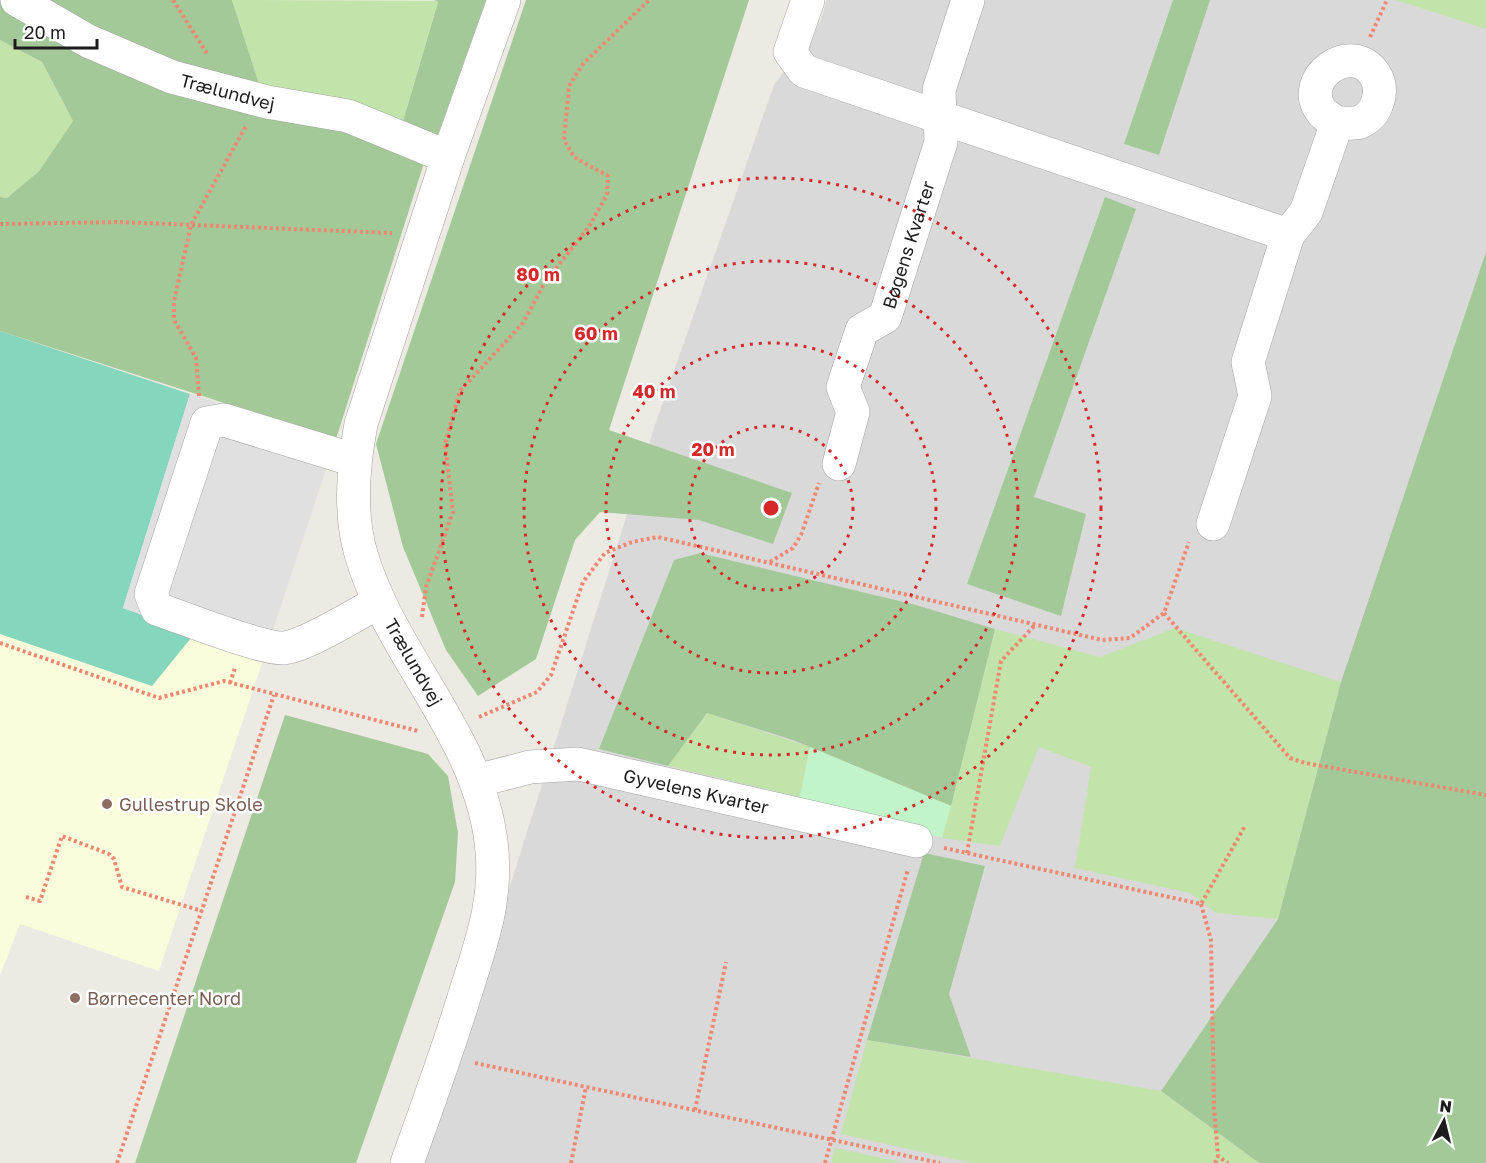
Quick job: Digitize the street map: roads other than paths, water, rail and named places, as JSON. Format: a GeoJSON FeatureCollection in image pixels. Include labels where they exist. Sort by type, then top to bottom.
{"type":"FeatureCollection","features":[{"type":"Feature","properties":{"kind":"street","name":"Trælundvej"},"geometry":{"type":"LineString","coordinates":[[17,0],[88,40],[172,77],[256,100],[348,116],[448,157]]}},
{"type":"Feature","properties":{"kind":"street","name":"Trælundvej"},"geometry":{"type":"LineString","coordinates":[[407,1163],[445,1057],[490,917],[493,871],[491,841],[476,781],[452,728],[379,602],[361,553],[354,506],[354,460],[361,424],[448,157],[504,0]]}},
{"type":"Feature","properties":{"kind":"street"},"geometry":{"type":"LineString","coordinates":[[808,0],[790,52],[804,71],[1288,235]]}},
{"type":"Feature","properties":{"kind":"street","name":"Bøgens Kvarter"},"geometry":{"type":"LineString","coordinates":[[839,464],[854,412],[843,387],[862,330],[885,317],[941,142],[939,90],[968,0]]}},
{"type":"Feature","properties":{"kind":"street"},"geometry":{"type":"LineString","coordinates":[[1338,62],[1359,62],[1375,75],[1379,97],[1373,112],[1359,123],[1337,123],[1321,111],[1316,91],[1322,72],[1338,62]]}},
{"type":"Feature","properties":{"kind":"street"},"geometry":{"type":"LineString","coordinates":[[1213,524],[1255,396],[1248,362],[1288,235],[1306,212],[1337,123]]}},
{"type":"Feature","properties":{"kind":"street"},"geometry":{"type":"LineString","coordinates":[[354,460],[224,420],[207,423],[151,594],[157,609],[254,642],[284,648],[301,642],[379,602]]}},
{"type":"Feature","properties":{"kind":"street","name":"Gyvelens Kvarter"},"geometry":{"type":"LineString","coordinates":[[476,781],[530,767],[578,764],[916,841]]}},
{"type":"Feature","properties":{"kind":"place","name":"Gullestrup Skole"},"geometry":{"type":"Point","coordinates":[107,804]}},
{"type":"Feature","properties":{"kind":"place","name":"Børnecenter Nord"},"geometry":{"type":"Point","coordinates":[75,998]}}]}
